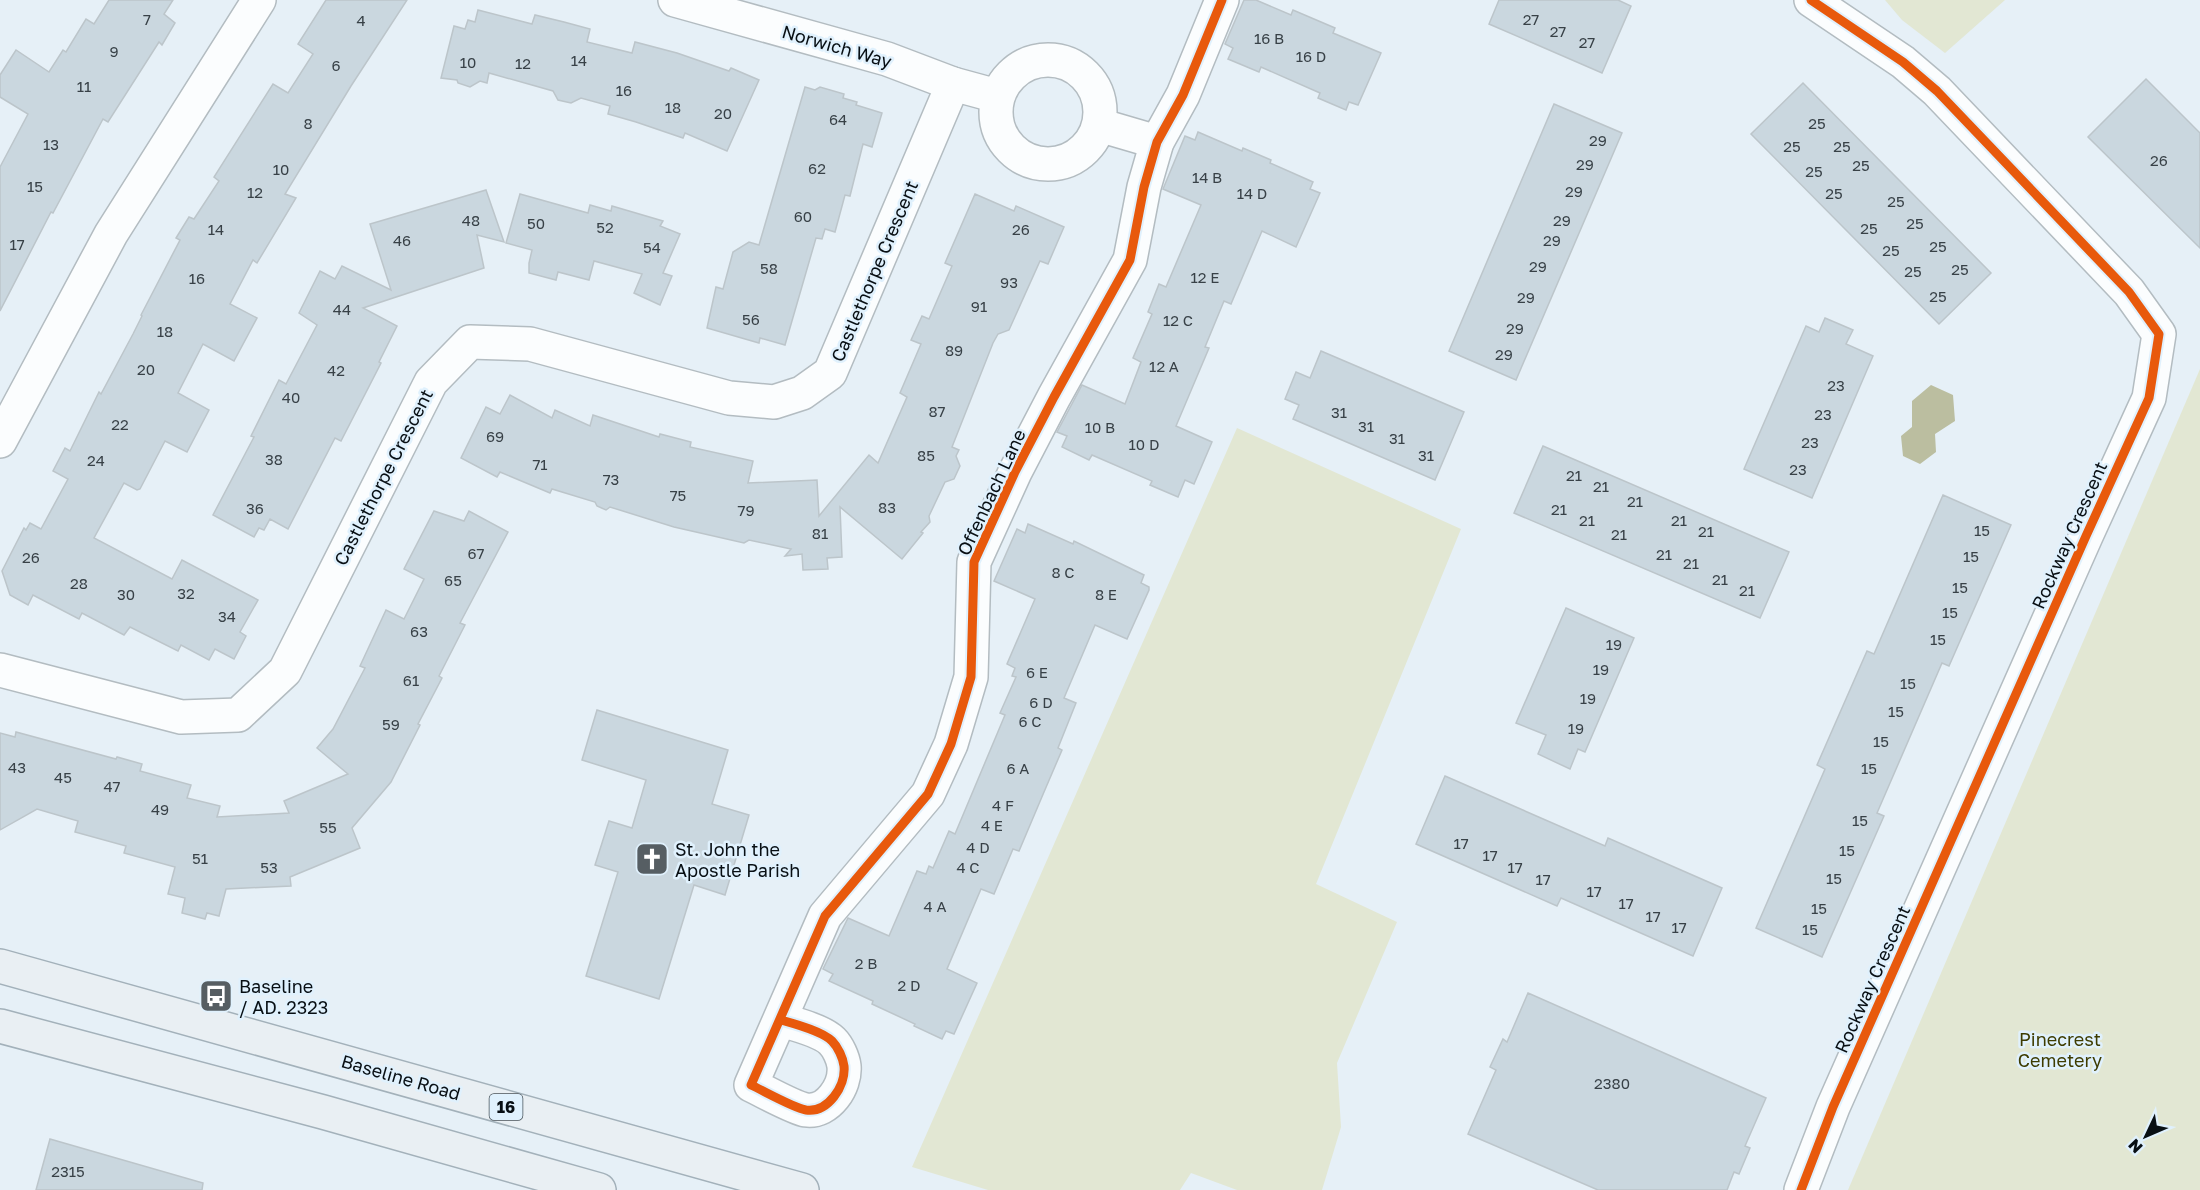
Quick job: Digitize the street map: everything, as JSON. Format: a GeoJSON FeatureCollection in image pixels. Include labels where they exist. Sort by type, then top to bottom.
{"type":"FeatureCollection","features":[{"type":"Feature","properties":{"kind":"main road","name":"Baseline Road"},"geometry":{"type":"LineString","coordinates":[[0,966],[802,1190]]}},
{"type":"Feature","properties":{"kind":"main road"},"geometry":{"type":"LineString","coordinates":[[0,1026],[323,1112],[599,1190]]}},
{"type":"Feature","properties":{"kind":"street"},"geometry":{"type":"LineString","coordinates":[[0,441],[111,234],[259,0]]}},
{"type":"Feature","properties":{"kind":"street","name":"Norwich Way"},"geometry":{"type":"LineString","coordinates":[[675,0],[887,59],[953,84],[997,96]]}},
{"type":"Feature","properties":{"kind":"street","name":"Offenbach Lane"},"geometry":{"type":"LineString","coordinates":[[781,1020],[825,916],[928,794],[951,744],[970,677],[974,562],[1015,472],[1130,260],[1144,187],[1157,142],[1183,95],[1222,0]]}},
{"type":"Feature","properties":{"kind":"street","name":"Rockway Crescent"},"geometry":{"type":"LineString","coordinates":[[1801,1190],[1833,1107],[2149,398],[2159,334],[2129,292],[1937,91],[1903,62],[1811,0]]}},
{"type":"Feature","properties":{"kind":"street"},"geometry":{"type":"LineString","coordinates":[[1052,59],[1070,64],[1085,75],[1095,90],[1100,107],[1098,125],[1091,141],[1080,153],[1066,161],[1050,164],[1033,162],[1019,155],[1006,144],[998,130],[995,114],[997,96],[1005,81],[1018,68],[1034,60],[1052,59]]}},
{"type":"Feature","properties":{"kind":"street","name":"Castlethorpe Crescent"},"geometry":{"type":"LineString","coordinates":[[0,670],[181,717],[238,716],[285,671],[431,382],[470,342],[530,344],[729,398],[774,402],[802,393],[830,373],[953,84]]}},
{"type":"Feature","properties":{"kind":"street"},"geometry":{"type":"LineString","coordinates":[[1098,125],[1157,142]]}},
{"type":"Feature","properties":{"kind":"green space"},"geometry":{"type":"Polygon","coordinates":[[[1885,0],[2005,0],[1945,53],[1902,20],[1885,0]]]}},
{"type":"Feature","properties":{"kind":"green space","name":"Pinecrest Cemetery"},"geometry":{"type":"Polygon","coordinates":[[[2200,369],[2200,1190],[1848,1190],[2200,369]]]}},
{"type":"Feature","properties":{"kind":"green space"},"geometry":{"type":"Polygon","coordinates":[[[1237,428],[1461,529],[1316,884],[1397,922],[1337,1063],[1341,1127],[1322,1190],[1237,1190],[1191,1173],[1180,1190],[988,1190],[912,1167],[1237,428]]]}},
{"type":"Feature","properties":{"kind":"shaded area"},"geometry":{"type":"Polygon","coordinates":[[[1931,385],[1953,395],[1955,421],[1935,434],[1936,452],[1920,464],[1903,456],[1901,436],[1912,427],[1912,401],[1931,385]]]}},
{"type":"Feature","properties":{"kind":"building"},"geometry":{"type":"Polygon","coordinates":[[[109,0],[173,0],[164,14],[175,23],[162,45],[159,42],[108,122],[103,119],[53,213],[51,212],[0,311],[0,167],[28,114],[0,97],[0,75],[16,50],[49,72],[63,50],[66,52],[86,19],[94,24],[109,0]]]}},
{"type":"Feature","properties":{"kind":"building"},"geometry":{"type":"Polygon","coordinates":[[[326,0],[407,0],[285,194],[296,198],[257,263],[253,260],[230,304],[257,318],[234,361],[203,344],[178,393],[209,410],[187,452],[165,441],[140,489],[137,490],[124,483],[94,538],[172,579],[182,560],[258,600],[240,632],[246,636],[234,659],[215,649],[209,660],[181,645],[178,651],[130,627],[124,635],[82,613],[79,619],[33,595],[28,605],[10,595],[2,571],[24,528],[26,530],[30,523],[41,529],[68,479],[53,471],[65,448],[70,451],[99,392],[101,394],[133,334],[180,240],[176,238],[189,217],[194,219],[219,181],[214,177],[273,84],[288,93],[313,54],[298,44],[326,0]]]}},
{"type":"Feature","properties":{"kind":"building"},"geometry":{"type":"Polygon","coordinates":[[[1244,0],[1256,0],[1291,15],[1293,10],[1335,28],[1333,33],[1381,53],[1358,105],[1349,102],[1346,110],[1318,98],[1320,93],[1261,67],[1259,72],[1228,59],[1233,48],[1225,44],[1244,0]]]}},
{"type":"Feature","properties":{"kind":"building"},"geometry":{"type":"Polygon","coordinates":[[[1499,0],[1618,0],[1631,6],[1602,73],[1489,24],[1499,0]]]}},
{"type":"Feature","properties":{"kind":"building"},"geometry":{"type":"Polygon","coordinates":[[[478,10],[532,24],[535,15],[564,22],[590,29],[587,42],[632,53],[635,42],[677,53],[729,71],[731,68],[759,80],[727,151],[685,133],[683,138],[608,114],[610,106],[581,98],[571,103],[558,100],[553,91],[489,73],[487,83],[480,81],[470,87],[458,83],[457,80],[441,78],[454,26],[465,29],[468,20],[475,22],[478,10]]]}},
{"type":"Feature","properties":{"kind":"building"},"geometry":{"type":"Polygon","coordinates":[[[2146,79],[2200,133],[2200,248],[2088,137],[2146,79]]]}},
{"type":"Feature","properties":{"kind":"building"},"geometry":{"type":"Polygon","coordinates":[[[1803,83],[1991,273],[1939,324],[1751,134],[1803,83]]]}},
{"type":"Feature","properties":{"kind":"building"},"geometry":{"type":"Polygon","coordinates":[[[805,87],[815,90],[820,87],[844,94],[843,98],[857,102],[856,105],[882,113],[872,147],[863,144],[850,196],[845,195],[835,232],[825,229],[822,239],[816,238],[785,345],[760,338],[759,343],[707,328],[716,287],[723,289],[733,252],[749,242],[759,245],[805,87]]]}},
{"type":"Feature","properties":{"kind":"building"},"geometry":{"type":"Polygon","coordinates":[[[1554,104],[1622,133],[1516,380],[1449,351],[1554,104]]]}},
{"type":"Feature","properties":{"kind":"building"},"geometry":{"type":"Polygon","coordinates":[[[1198,132],[1242,151],[1243,148],[1271,160],[1270,163],[1313,182],[1310,189],[1320,193],[1296,247],[1262,231],[1231,304],[1224,301],[1205,347],[1209,348],[1176,426],[1212,442],[1194,484],[1185,480],[1178,497],[1150,485],[1152,481],[1092,455],[1089,460],[1062,447],[1067,436],[1057,432],[1082,385],[1125,404],[1141,362],[1133,358],[1152,314],[1148,312],[1159,284],[1166,287],[1201,205],[1163,189],[1185,136],[1195,140],[1198,132]]]}},
{"type":"Feature","properties":{"kind":"building"},"geometry":{"type":"Polygon","coordinates":[[[486,190],[504,242],[477,235],[484,268],[363,308],[397,326],[379,362],[381,363],[341,441],[335,438],[288,529],[270,519],[264,530],[259,528],[254,537],[213,515],[254,437],[251,436],[279,380],[286,384],[317,325],[299,313],[320,271],[335,279],[342,266],[391,290],[370,224],[486,190]]]}},
{"type":"Feature","properties":{"kind":"building"},"geometry":{"type":"Polygon","coordinates":[[[520,194],[588,213],[590,205],[611,211],[612,206],[663,221],[660,226],[680,234],[663,273],[672,276],[660,305],[634,293],[642,274],[594,261],[589,280],[558,272],[556,280],[529,273],[532,250],[506,243],[520,194]]]}},
{"type":"Feature","properties":{"kind":"building"},"geometry":{"type":"Polygon","coordinates":[[[975,194],[1014,211],[1016,206],[1064,227],[1048,264],[1040,261],[1009,330],[998,334],[993,343],[952,447],[959,450],[956,456],[960,466],[954,479],[945,482],[929,516],[930,522],[902,559],[840,507],[842,557],[827,558],[828,569],[803,570],[802,554],[785,556],[791,549],[749,540],[744,543],[674,527],[610,507],[606,510],[597,506],[595,502],[552,489],[550,493],[500,472],[497,477],[461,458],[486,407],[500,414],[510,395],[552,418],[555,410],[590,426],[593,415],[659,437],[660,434],[691,442],[690,447],[753,461],[748,483],[817,480],[819,516],[869,455],[878,463],[907,397],[900,393],[921,344],[911,340],[922,316],[929,319],[952,266],[945,263],[975,194]]]}},
{"type":"Feature","properties":{"kind":"building"},"geometry":{"type":"Polygon","coordinates":[[[1825,318],[1853,330],[1846,344],[1873,356],[1812,498],[1744,469],[1806,326],[1819,332],[1825,318]]]}},
{"type":"Feature","properties":{"kind":"building"},"geometry":{"type":"Polygon","coordinates":[[[1321,351],[1464,412],[1435,480],[1293,419],[1299,405],[1285,399],[1296,372],[1310,378],[1321,351]]]}},
{"type":"Feature","properties":{"kind":"building"},"geometry":{"type":"Polygon","coordinates":[[[1543,446],[1789,552],[1760,618],[1514,513],[1543,446]]]}},
{"type":"Feature","properties":{"kind":"building"},"geometry":{"type":"Polygon","coordinates":[[[1943,495],[2011,525],[1949,666],[1942,663],[1877,813],[1884,816],[1822,957],[1756,928],[1825,769],[1817,765],[1867,651],[1874,654],[1943,495]]]}},
{"type":"Feature","properties":{"kind":"building"},"geometry":{"type":"Polygon","coordinates":[[[434,511],[464,521],[469,511],[508,532],[460,623],[465,625],[439,676],[442,678],[418,724],[420,725],[391,782],[352,828],[360,848],[290,877],[291,886],[226,889],[219,916],[207,913],[205,919],[182,913],[185,898],[168,894],[175,867],[124,853],[126,846],[75,832],[78,821],[37,809],[0,830],[0,733],[15,737],[16,732],[142,764],[140,771],[191,785],[187,798],[220,806],[217,817],[289,813],[284,801],[348,774],[317,748],[333,729],[365,668],[360,666],[386,610],[404,619],[424,579],[404,569],[434,511]]]}},
{"type":"Feature","properties":{"kind":"building"},"geometry":{"type":"Polygon","coordinates":[[[1028,524],[1073,544],[1074,541],[1144,575],[1141,583],[1149,587],[1149,590],[1127,639],[1095,625],[1064,698],[1076,703],[1058,748],[1062,750],[1019,851],[1013,849],[994,894],[981,889],[947,969],[977,983],[954,1034],[946,1031],[942,1039],[872,1004],[873,1001],[829,981],[833,974],[823,969],[848,918],[889,936],[917,871],[926,874],[929,866],[933,868],[949,831],[955,834],[1005,715],[1000,713],[1016,677],[1012,676],[1015,668],[1007,664],[1035,599],[994,581],[1017,529],[1025,533],[1028,524]]]}},
{"type":"Feature","properties":{"kind":"building"},"geometry":{"type":"Polygon","coordinates":[[[1566,608],[1634,638],[1585,752],[1578,749],[1570,769],[1538,754],[1546,735],[1516,723],[1566,608]]]}},
{"type":"Feature","properties":{"kind":"building","name":"St. John the Apostle Parish"},"geometry":{"type":"Polygon","coordinates":[[[597,710],[728,750],[712,804],[749,815],[725,895],[694,885],[659,999],[586,976],[618,872],[595,865],[609,821],[632,828],[646,780],[582,760],[597,710]]]}},
{"type":"Feature","properties":{"kind":"building"},"geometry":{"type":"Polygon","coordinates":[[[1445,776],[1605,846],[1608,838],[1722,888],[1693,956],[1561,898],[1557,906],[1416,844],[1445,776]]]}},
{"type":"Feature","properties":{"kind":"building"},"geometry":{"type":"Polygon","coordinates":[[[1528,993],[1766,1098],[1745,1146],[1750,1148],[1739,1174],[1734,1172],[1727,1190],[1598,1190],[1468,1134],[1496,1070],[1490,1067],[1503,1039],[1507,1042],[1528,993]]]}},
{"type":"Feature","properties":{"kind":"building"},"geometry":{"type":"Polygon","coordinates":[[[50,1139],[203,1183],[202,1190],[36,1190],[50,1139]]]}},
{"type":"Feature","properties":{"kind":"cycle path"},"geometry":{"type":"LineString","coordinates":[[781,1020],[828,1037],[840,1053],[844,1066],[842,1082],[834,1097],[822,1107],[814,1110],[801,1109],[751,1085],[825,916],[928,794],[951,744],[971,677],[974,562],[1015,472],[1130,260],[1144,187],[1157,142],[1183,95],[1222,0]]}},
{"type":"Feature","properties":{"kind":"cycle path"},"geometry":{"type":"LineString","coordinates":[[1801,1190],[1833,1107],[2149,398],[2159,334],[2129,292],[1937,91],[1903,62],[1811,0]]}},
{"type":"Feature","properties":{"kind":"place","name":"St. John the Apostle Parish"},"geometry":{"type":"Point","coordinates":[652,859]}},
{"type":"Feature","properties":{"kind":"place","name":"Baseline / AD. 2323"},"geometry":{"type":"Point","coordinates":[216,996]}}]}
